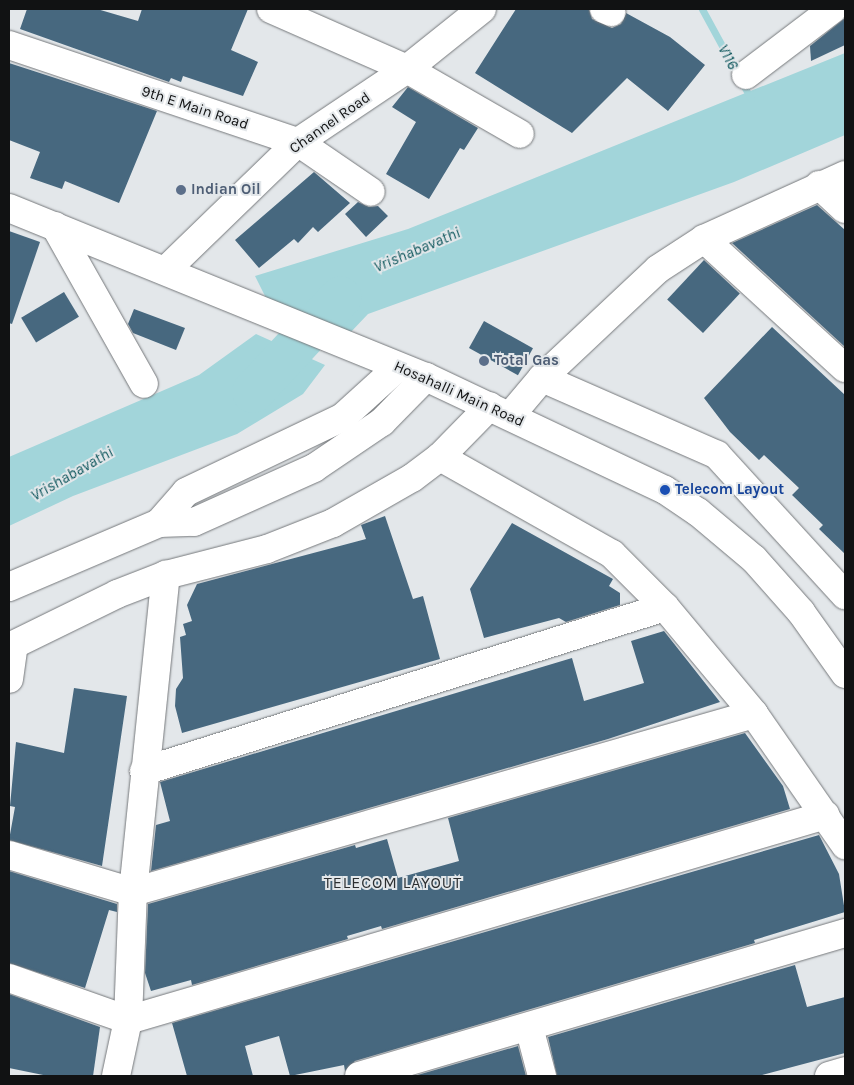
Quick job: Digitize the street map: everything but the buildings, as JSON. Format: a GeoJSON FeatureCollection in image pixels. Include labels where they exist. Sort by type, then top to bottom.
{"type":"FeatureCollection","features":[{"type":"Feature","properties":{"kind":"street"},"geometry":{"type":"LineString","coordinates":[[272,9],[407,69],[520,134]]}},
{"type":"Feature","properties":{"kind":"street","name":"Channel Road"},"geometry":{"type":"LineString","coordinates":[[166,270],[298,142],[407,69],[482,9]]}},
{"type":"Feature","properties":{"kind":"street"},"geometry":{"type":"LineString","coordinates":[[746,74],[833,9]]}},
{"type":"Feature","properties":{"kind":"street","name":"9th E Main Road"},"geometry":{"type":"LineString","coordinates":[[9,45],[298,142],[370,192]]}},
{"type":"Feature","properties":{"kind":"street"},"geometry":{"type":"LineString","coordinates":[[9,679],[11,646],[116,594],[166,575],[267,549],[333,523],[412,478],[542,378],[658,269],[704,239],[819,185],[845,175]]}},
{"type":"Feature","properties":{"kind":"street"},"geometry":{"type":"LineString","coordinates":[[819,185],[845,209]]}},
{"type":"Feature","properties":{"kind":"street","name":"Hosahalli Main Road"},"geometry":{"type":"LineString","coordinates":[[9,208],[166,270],[426,377],[665,490],[698,512],[778,585],[845,674]]}},
{"type":"Feature","properties":{"kind":"street"},"geometry":{"type":"LineString","coordinates":[[55,226],[144,384]]}},
{"type":"Feature","properties":{"kind":"street"},"geometry":{"type":"LineString","coordinates":[[704,239],[845,368]]}},
{"type":"Feature","properties":{"kind":"street"},"geometry":{"type":"LineString","coordinates":[[159,523],[186,492],[343,417],[392,364]]}},
{"type":"Feature","properties":{"kind":"street"},"geometry":{"type":"LineString","coordinates":[[9,587],[159,523],[194,522],[314,468],[382,422],[426,377]]}},
{"type":"Feature","properties":{"kind":"street"},"geometry":{"type":"LineString","coordinates":[[542,378],[717,455],[845,595]]}},
{"type":"Feature","properties":{"kind":"street"},"geometry":{"type":"LineString","coordinates":[[440,457],[612,554],[665,607],[754,714],[826,814],[845,845]]}},
{"type":"Feature","properties":{"kind":"street"},"geometry":{"type":"LineString","coordinates":[[116,1076],[128,1020],[133,892],[144,770],[166,575]]}},
{"type":"Feature","properties":{"kind":"street"},"geometry":{"type":"LineString","coordinates":[[144,770],[665,607]]}},
{"type":"Feature","properties":{"kind":"street"},"geometry":{"type":"LineString","coordinates":[[9,855],[133,892],[754,714]]}},
{"type":"Feature","properties":{"kind":"street"},"geometry":{"type":"LineString","coordinates":[[9,978],[128,1020],[826,814]]}},
{"type":"Feature","properties":{"kind":"street"},"geometry":{"type":"LineString","coordinates":[[359,1076],[845,933]]}},
{"type":"Feature","properties":{"kind":"street"},"geometry":{"type":"LineString","coordinates":[[529,1027],[542,1076]]}},
{"type":"Feature","properties":{"kind":"street"},"geometry":{"type":"LineString","coordinates":[[829,1076],[845,1071]]}},
{"type":"Feature","properties":{"kind":"water"},"geometry":{"type":"Polygon","coordinates":[[[845,53],[845,135],[734,182],[368,314],[349,334],[268,302],[255,276],[408,229],[845,53]]]}},
{"type":"Feature","properties":{"kind":"water"},"geometry":{"type":"Polygon","coordinates":[[[256,334],[325,365],[303,394],[237,434],[73,496],[9,526],[9,457],[199,375],[256,334]]]}},
{"type":"Feature","properties":{"kind":"waterway","name":"V116"},"geometry":{"type":"LineString","coordinates":[[702,9],[751,99]]}},
{"type":"Feature","properties":{"kind":"waterway","name":"Vrishabavathi"},"geometry":{"type":"LineString","coordinates":[[253,392],[341,297]]}},
{"type":"Feature","properties":{"kind":"place","name":"Indian Oil"},"geometry":{"type":"Point","coordinates":[181,190]}},
{"type":"Feature","properties":{"kind":"place","name":"Total Gas"},"geometry":{"type":"Point","coordinates":[484,361]}},
{"type":"Feature","properties":{"kind":"place","name":"Telecom Layout"},"geometry":{"type":"Point","coordinates":[665,490]}},
{"type":"Feature","properties":{"kind":"district","name":"TELECOM LAYOUT"},"geometry":{"type":"Point","coordinates":[393,883]}}]}
